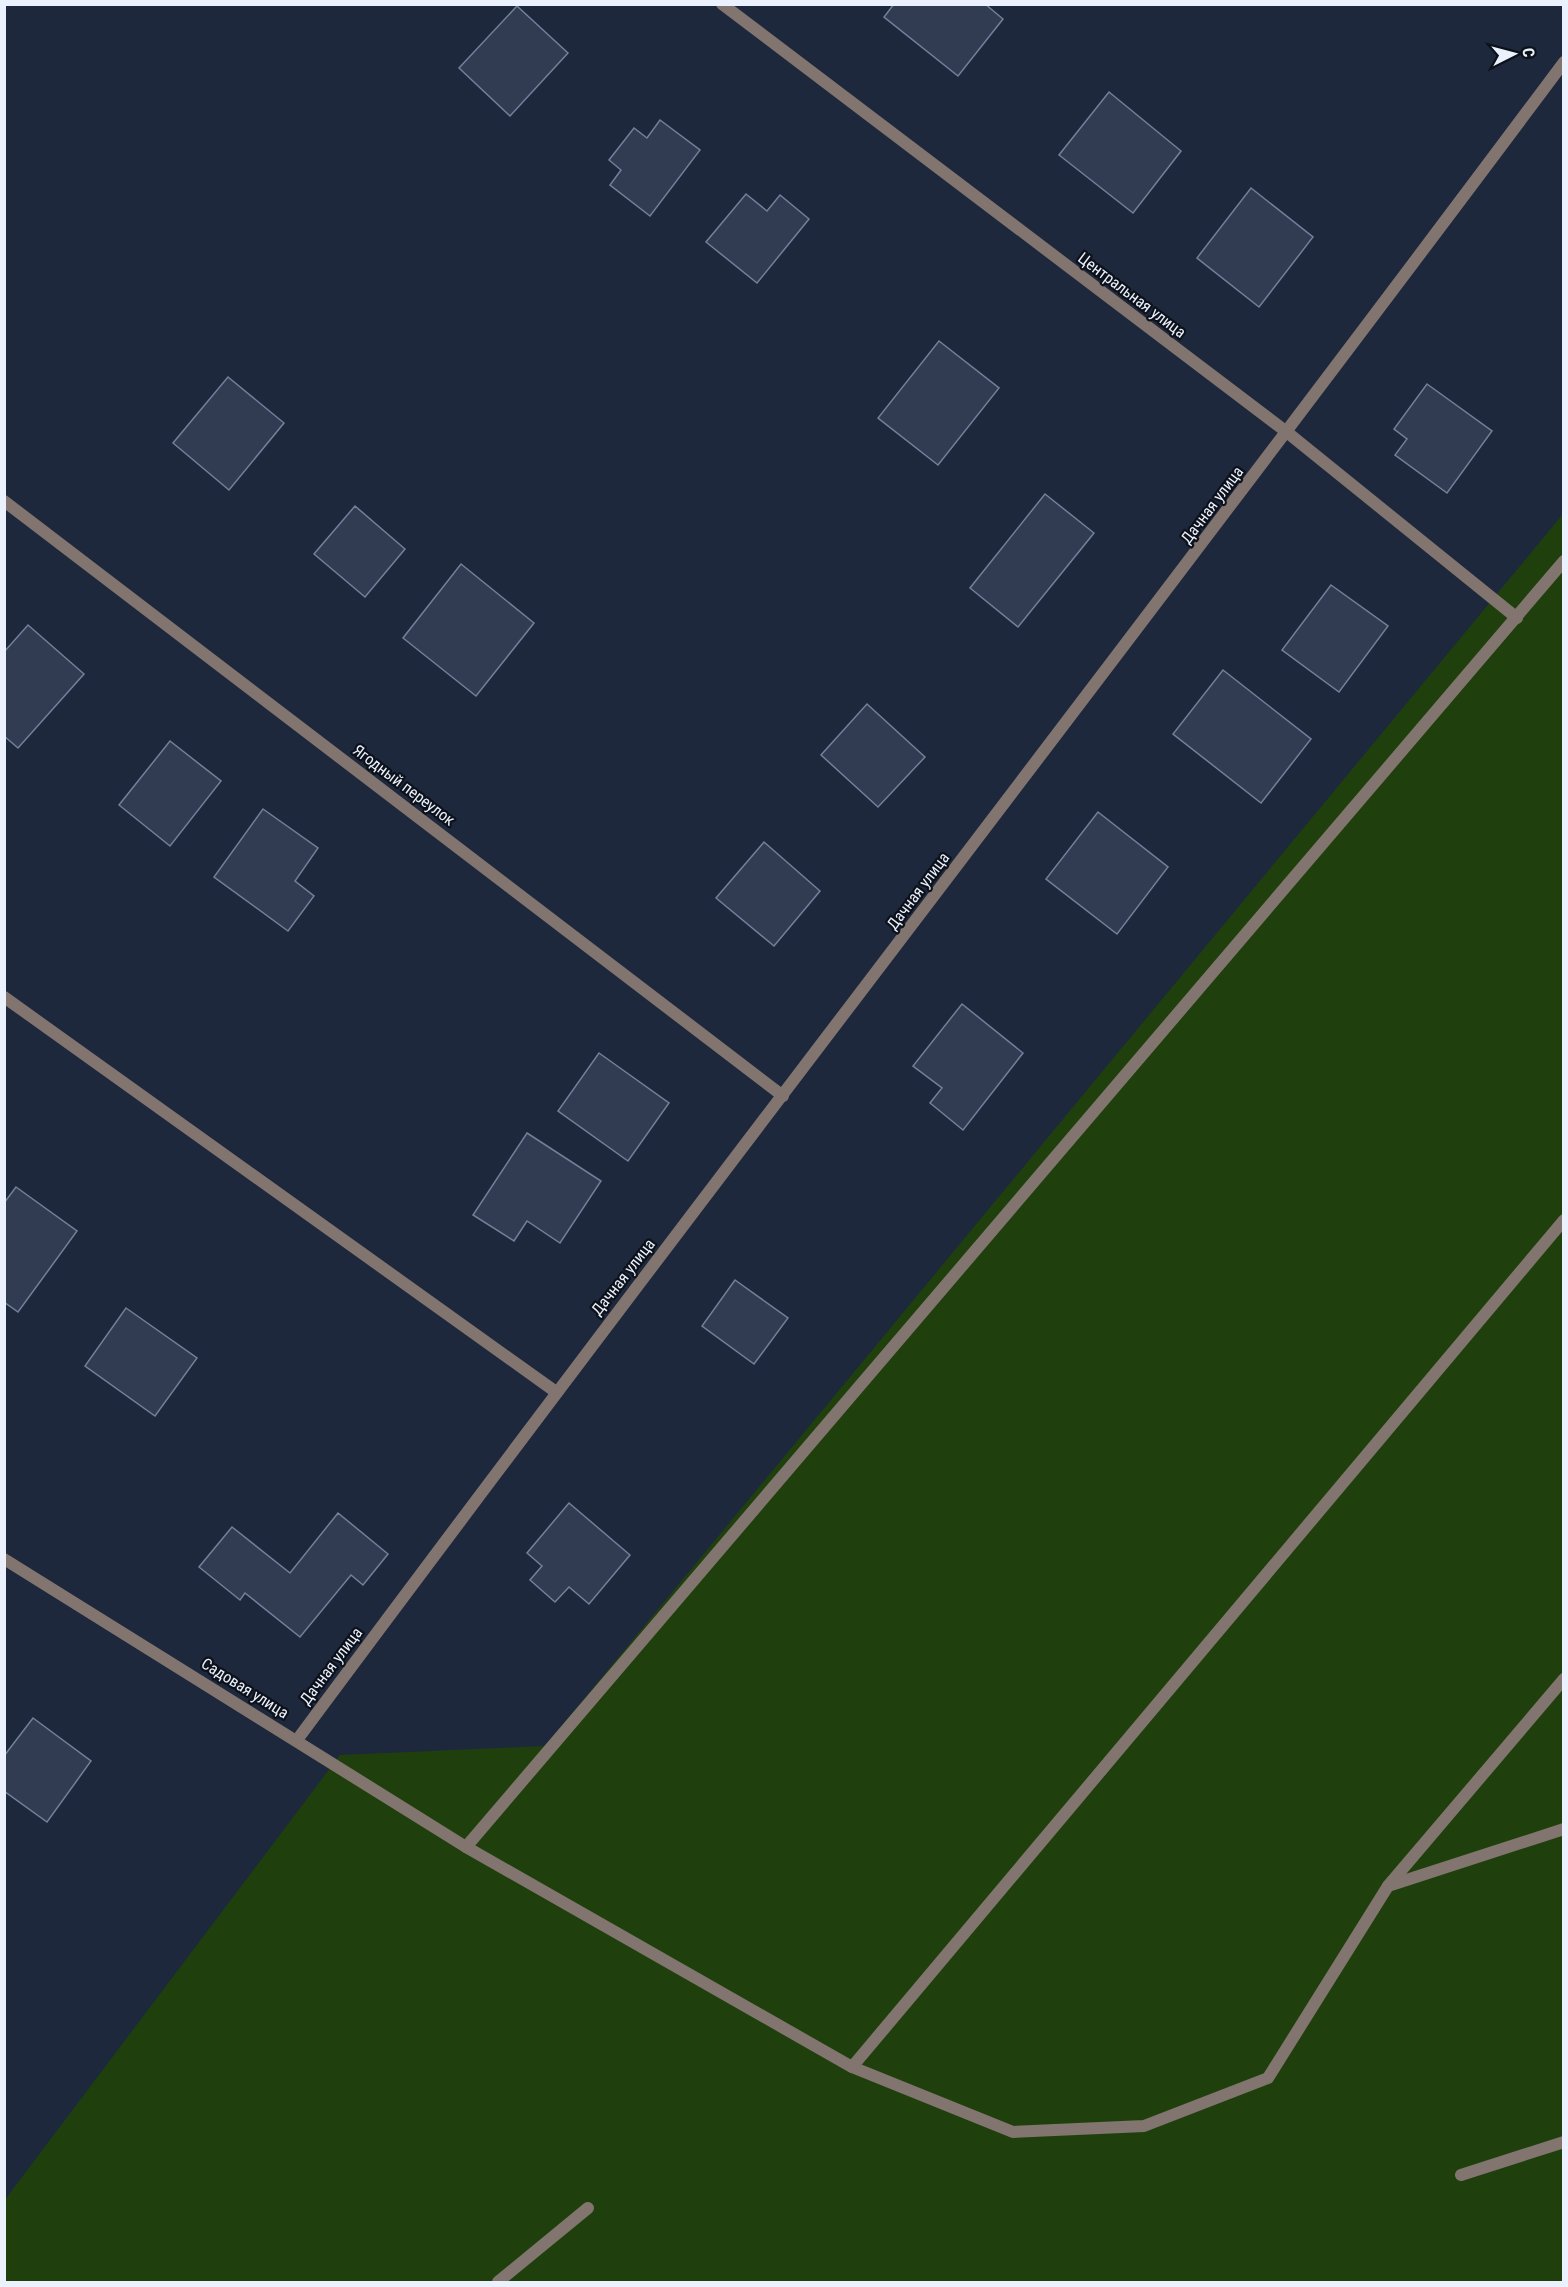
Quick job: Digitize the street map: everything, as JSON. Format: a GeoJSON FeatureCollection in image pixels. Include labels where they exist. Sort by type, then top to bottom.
{"type":"FeatureCollection","features":[{"type":"Feature","properties":{"kind":"street","name":"Центральная улица"},"geometry":{"type":"LineString","coordinates":[[722,4],[1287,433],[1517,618]]}},
{"type":"Feature","properties":{"kind":"street","name":"Дачная улица"},"geometry":{"type":"LineString","coordinates":[[297,1740],[556,1392],[1287,433],[1563,62]]}},
{"type":"Feature","properties":{"kind":"street","name":"Ягодный переулок"},"geometry":{"type":"LineString","coordinates":[[4,501],[783,1096]]}},
{"type":"Feature","properties":{"kind":"street"},"geometry":{"type":"LineString","coordinates":[[466,1847],[1517,618],[1563,561]]}},
{"type":"Feature","properties":{"kind":"street"},"geometry":{"type":"LineString","coordinates":[[4,997],[556,1392]]}},
{"type":"Feature","properties":{"kind":"street"},"geometry":{"type":"LineString","coordinates":[[852,2067],[1563,1220]]}},
{"type":"Feature","properties":{"kind":"street","name":"Садовая улица"},"geometry":{"type":"LineString","coordinates":[[4,1559],[466,1847],[852,2067],[1013,2132],[1144,2126],[1268,2078],[1388,1886],[1563,1679]]}},
{"type":"Feature","properties":{"kind":"street"},"geometry":{"type":"LineString","coordinates":[[1388,1886],[1563,1829]]}},
{"type":"Feature","properties":{"kind":"street"},"geometry":{"type":"LineString","coordinates":[[1461,2175],[1563,2142]]}},
{"type":"Feature","properties":{"kind":"street"},"geometry":{"type":"LineString","coordinates":[[498,2283],[588,2208]]}},
{"type":"Feature","properties":{"kind":"green space"},"geometry":{"type":"Polygon","coordinates":[[[1563,514],[1563,2282],[5,2282],[4,2201],[340,1755],[545,1746],[1563,514]]]}},
{"type":"Feature","properties":{"kind":"building"},"geometry":{"type":"Polygon","coordinates":[[[894,4],[985,4],[1003,19],[958,76],[884,17],[894,4]]]}},
{"type":"Feature","properties":{"kind":"building"},"geometry":{"type":"Polygon","coordinates":[[[517,6],[568,53],[510,116],[459,68],[517,6]]]}},
{"type":"Feature","properties":{"kind":"building"},"geometry":{"type":"Polygon","coordinates":[[[1109,92],[1181,151],[1133,213],[1059,155],[1109,92]]]}},
{"type":"Feature","properties":{"kind":"building"},"geometry":{"type":"Polygon","coordinates":[[[660,120],[700,150],[650,216],[610,185],[621,170],[609,160],[634,128],[647,138],[660,120]]]}},
{"type":"Feature","properties":{"kind":"building"},"geometry":{"type":"Polygon","coordinates":[[[1251,188],[1313,237],[1259,307],[1197,258],[1251,188]]]}},
{"type":"Feature","properties":{"kind":"building"},"geometry":{"type":"Polygon","coordinates":[[[746,194],[767,211],[780,195],[809,219],[757,283],[706,242],[746,194]]]}},
{"type":"Feature","properties":{"kind":"building"},"geometry":{"type":"Polygon","coordinates":[[[939,341],[999,388],[938,465],[878,418],[939,341]]]}},
{"type":"Feature","properties":{"kind":"building"},"geometry":{"type":"Polygon","coordinates":[[[228,377],[284,423],[229,490],[173,443],[228,377]]]}},
{"type":"Feature","properties":{"kind":"building"},"geometry":{"type":"Polygon","coordinates":[[[1427,384],[1492,431],[1447,493],[1395,455],[1407,439],[1394,429],[1427,384]]]}},
{"type":"Feature","properties":{"kind":"building"},"geometry":{"type":"Polygon","coordinates":[[[1045,494],[1094,533],[1018,627],[970,588],[1045,494]]]}},
{"type":"Feature","properties":{"kind":"building"},"geometry":{"type":"Polygon","coordinates":[[[355,506],[405,549],[365,597],[314,554],[355,506]]]}},
{"type":"Feature","properties":{"kind":"building"},"geometry":{"type":"Polygon","coordinates":[[[461,564],[534,623],[476,696],[403,638],[461,564]]]}},
{"type":"Feature","properties":{"kind":"building"},"geometry":{"type":"Polygon","coordinates":[[[1331,585],[1388,626],[1339,692],[1282,650],[1331,585]]]}},
{"type":"Feature","properties":{"kind":"building"},"geometry":{"type":"Polygon","coordinates":[[[28,625],[84,674],[18,748],[4,736],[4,652],[28,625]]]}},
{"type":"Feature","properties":{"kind":"building"},"geometry":{"type":"Polygon","coordinates":[[[1223,670],[1311,739],[1261,803],[1173,734],[1223,670]]]}},
{"type":"Feature","properties":{"kind":"building"},"geometry":{"type":"Polygon","coordinates":[[[867,704],[925,757],[878,807],[821,755],[867,704]]]}},
{"type":"Feature","properties":{"kind":"building"},"geometry":{"type":"Polygon","coordinates":[[[170,741],[221,781],[170,846],[119,805],[170,741]]]}},
{"type":"Feature","properties":{"kind":"building"},"geometry":{"type":"Polygon","coordinates":[[[263,809],[318,848],[295,881],[314,896],[288,931],[214,877],[263,809]]]}},
{"type":"Feature","properties":{"kind":"building"},"geometry":{"type":"Polygon","coordinates":[[[1098,812],[1168,867],[1117,934],[1046,879],[1098,812]]]}},
{"type":"Feature","properties":{"kind":"building"},"geometry":{"type":"Polygon","coordinates":[[[764,842],[820,891],[774,946],[716,898],[764,842]]]}},
{"type":"Feature","properties":{"kind":"building"},"geometry":{"type":"Polygon","coordinates":[[[962,1004],[1023,1053],[963,1130],[930,1103],[942,1088],[913,1066],[962,1004]]]}},
{"type":"Feature","properties":{"kind":"building"},"geometry":{"type":"Polygon","coordinates":[[[599,1053],[669,1103],[628,1161],[558,1111],[599,1053]]]}},
{"type":"Feature","properties":{"kind":"building"},"geometry":{"type":"Polygon","coordinates":[[[527,1133],[601,1181],[560,1243],[527,1221],[514,1241],[473,1215],[527,1133]]]}},
{"type":"Feature","properties":{"kind":"building"},"geometry":{"type":"Polygon","coordinates":[[[16,1187],[77,1231],[18,1312],[4,1302],[4,1203],[16,1187]]]}},
{"type":"Feature","properties":{"kind":"building"},"geometry":{"type":"Polygon","coordinates":[[[735,1280],[788,1318],[754,1364],[702,1326],[735,1280]]]}},
{"type":"Feature","properties":{"kind":"building"},"geometry":{"type":"Polygon","coordinates":[[[126,1308],[197,1358],[155,1416],[85,1366],[126,1308]]]}},
{"type":"Feature","properties":{"kind":"building"},"geometry":{"type":"Polygon","coordinates":[[[569,1503],[630,1555],[589,1604],[569,1587],[555,1602],[530,1580],[542,1566],[527,1553],[569,1503]]]}},
{"type":"Feature","properties":{"kind":"building"},"geometry":{"type":"Polygon","coordinates":[[[338,1513],[388,1554],[363,1585],[351,1575],[300,1637],[245,1593],[240,1600],[199,1567],[232,1527],[290,1573],[338,1513]]]}},
{"type":"Feature","properties":{"kind":"building"},"geometry":{"type":"Polygon","coordinates":[[[33,1718],[91,1761],[47,1822],[4,1791],[4,1756],[33,1718]]]}}]}
